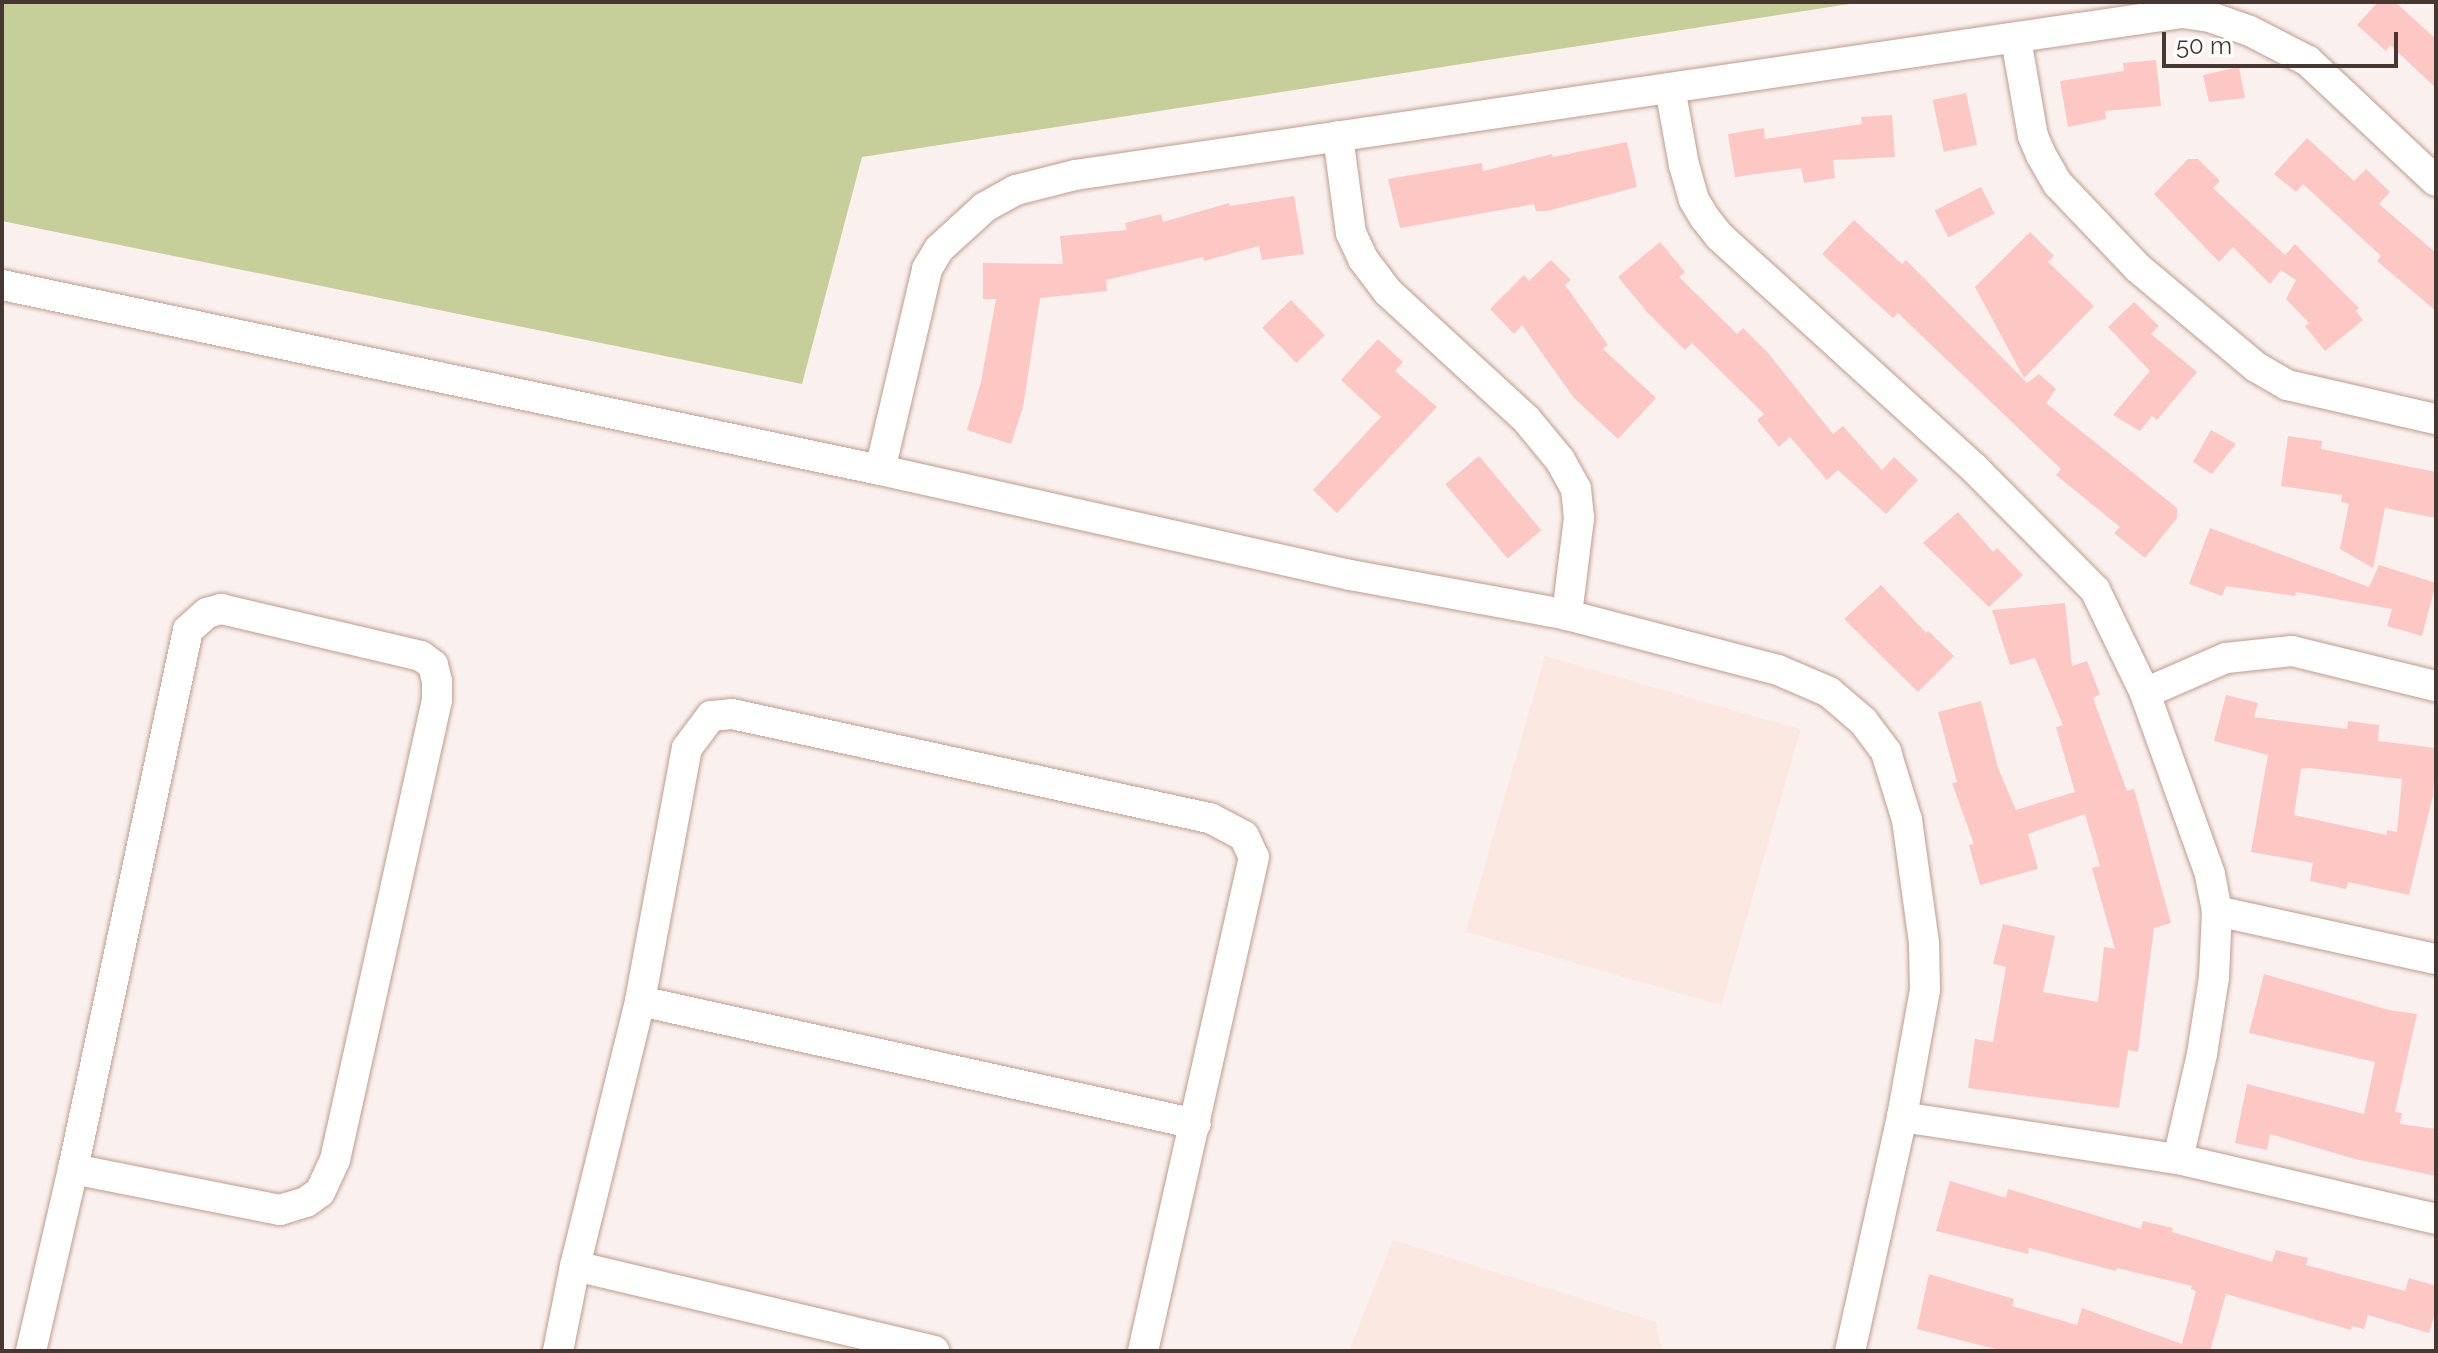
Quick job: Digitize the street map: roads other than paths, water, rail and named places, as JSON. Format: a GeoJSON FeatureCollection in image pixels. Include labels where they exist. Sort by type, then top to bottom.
{"type":"FeatureCollection","features":[{"type":"Feature","properties":{"kind":"street"},"geometry":{"type":"LineString","coordinates":[[880,470],[927,269],[939,249],[985,207],[1016,190],[1075,175],[2182,13],[2210,17],[2250,31],[2308,61],[2436,181]]}},
{"type":"Feature","properties":{"kind":"street"},"geometry":{"type":"LineString","coordinates":[[2016,39],[2033,136],[2041,155],[2058,184],[2138,268],[2235,351],[2287,385],[2436,419]]}},
{"type":"Feature","properties":{"kind":"street"},"geometry":{"type":"LineString","coordinates":[[1670,88],[1684,165],[1694,200],[1719,236],[1975,469],[2095,590],[2145,693],[2210,874],[2217,911],[2212,992],[2178,1159]]}},
{"type":"Feature","properties":{"kind":"street"},"geometry":{"type":"LineString","coordinates":[[1338,136],[1351,233],[1363,259],[1388,292],[1527,420],[1560,460],[1576,489],[1579,518],[1567,615]]}},
{"type":"Feature","properties":{"kind":"street"},"geometry":{"type":"LineString","coordinates":[[2,285],[880,470],[1350,575],[1567,615],[1778,670],[1829,692],[1863,721],[1886,752],[1907,820],[1924,943],[1925,990],[1902,1117],[1850,1351]]}},
{"type":"Feature","properties":{"kind":"street"},"geometry":{"type":"LineString","coordinates":[[31,1351],[188,630],[207,613],[221,609],[421,656],[433,665],[437,700],[335,1160],[320,1192],[306,1202],[280,1210],[73,1169]]}},
{"type":"Feature","properties":{"kind":"street"},"geometry":{"type":"LineString","coordinates":[[2145,693],[2226,658],[2292,651],[2436,686]]}},
{"type":"Feature","properties":{"kind":"street"},"geometry":{"type":"LineString","coordinates":[[558,1351],[575,1266],[640,1001],[687,748],[711,716],[732,714],[1210,818],[1244,836],[1254,857],[1143,1351]]}},
{"type":"Feature","properties":{"kind":"street"},"geometry":{"type":"LineString","coordinates":[[2217,911],[2436,959]]}},
{"type":"Feature","properties":{"kind":"street"},"geometry":{"type":"LineString","coordinates":[[640,1001],[1196,1124]]}},
{"type":"Feature","properties":{"kind":"street"},"geometry":{"type":"LineString","coordinates":[[1902,1117],[2178,1159],[2436,1219]]}},
{"type":"Feature","properties":{"kind":"street"},"geometry":{"type":"LineString","coordinates":[[575,1266],[934,1351]]}}]}
